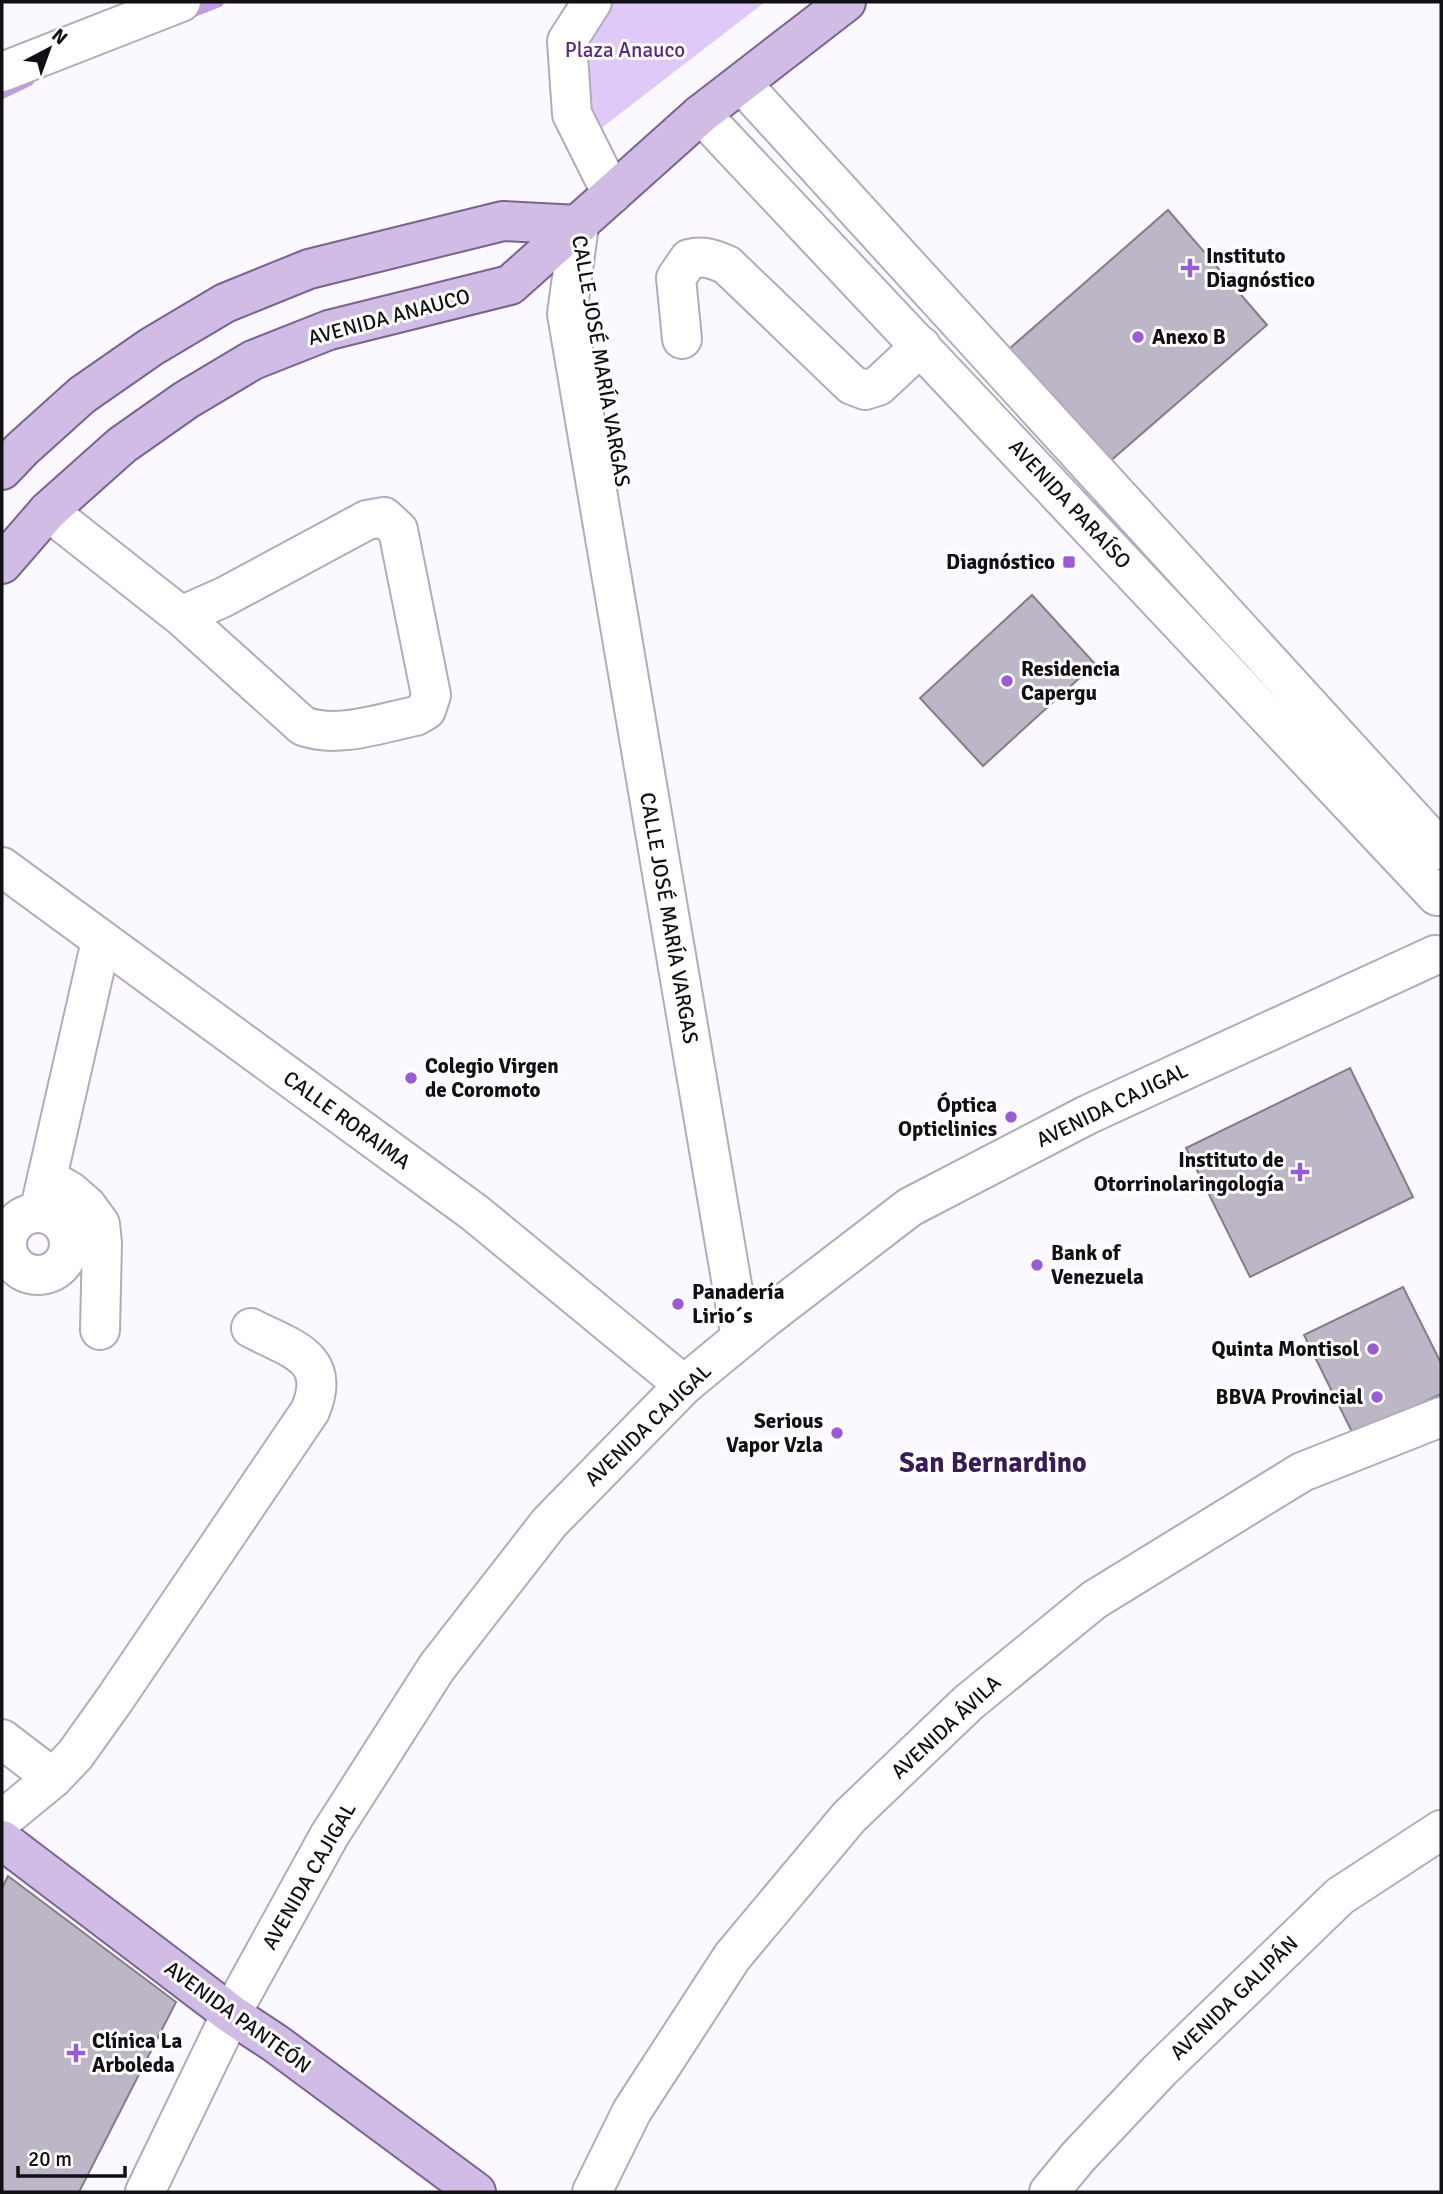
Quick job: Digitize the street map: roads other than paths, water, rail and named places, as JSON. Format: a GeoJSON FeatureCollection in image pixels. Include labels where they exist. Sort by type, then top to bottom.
{"type":"FeatureCollection","features":[{"type":"Feature","properties":{"kind":"main road","name":"AVENIDA ANAUCO"},"geometry":{"type":"LineString","coordinates":[[2,564],[48,511],[122,445],[186,400],[253,360],[329,330],[510,285],[701,114],[845,2]]}},
{"type":"Feature","properties":{"kind":"main road"},"geometry":{"type":"LineString","coordinates":[[2,470],[82,395],[151,347],[225,303],[309,269],[503,221],[579,225]]}},
{"type":"Feature","properties":{"kind":"main road","name":"AVENIDA PANTEÓN"},"geometry":{"type":"LineString","coordinates":[[2,1840],[231,2014],[275,2043],[476,2192]]}},
{"type":"Feature","properties":{"kind":"street"},"geometry":{"type":"LineString","coordinates":[[2,72],[181,2]]}},
{"type":"Feature","properties":{"kind":"street"},"geometry":{"type":"LineString","coordinates":[[592,2],[568,41],[572,114],[612,194]]}},
{"type":"Feature","properties":{"kind":"street","name":"AVENIDA PARAÍSO"},"geometry":{"type":"LineString","coordinates":[[742,84],[1441,850]]}},
{"type":"Feature","properties":{"kind":"street","name":"AVENIDA PARAÍSO"},"geometry":{"type":"LineString","coordinates":[[701,114],[1439,893]]}},
{"type":"Feature","properties":{"kind":"street","name":"CALLE JOSÉ MARÍA VARGAS"},"geometry":{"type":"LineString","coordinates":[[579,225],[660,787],[752,1328]]}},
{"type":"Feature","properties":{"kind":"street"},"geometry":{"type":"LineString","coordinates":[[682,339],[676,278],[688,259],[698,256],[709,257],[727,265],[852,385],[865,390],[878,387],[922,346]]}},
{"type":"Feature","properties":{"kind":"street"},"geometry":{"type":"LineString","coordinates":[[48,511],[181,616],[303,726],[316,731],[334,732],[416,716],[426,710],[431,695],[398,530],[384,517],[367,520],[225,597],[181,616]]}},
{"type":"Feature","properties":{"kind":"street","name":"CALLE RORAIMA"},"geometry":{"type":"LineString","coordinates":[[2,867],[475,1213],[684,1385]]}},
{"type":"Feature","properties":{"kind":"street"},"geometry":{"type":"LineString","coordinates":[[1438,960],[1430,940],[1428,925],[1430,909],[1439,893]]}},
{"type":"Feature","properties":{"kind":"street"},"geometry":{"type":"LineString","coordinates":[[100,1330],[100,1224],[86,1205],[71,1192],[43,1195],[101,941]]}},
{"type":"Feature","properties":{"kind":"street","name":"AVENIDA CAJIGAL"},"geometry":{"type":"LineString","coordinates":[[145,2192],[231,2014],[329,1836],[438,1667],[549,1523],[684,1385],[752,1328],[910,1207],[1087,1115],[1438,960]]}},
{"type":"Feature","properties":{"kind":"street"},"geometry":{"type":"LineString","coordinates":[[2,1820],[54,1778],[75,1755],[310,1410],[316,1397],[318,1382],[314,1368],[304,1356],[251,1328]]}},
{"type":"Feature","properties":{"kind":"street","name":"AVENIDA ÁVILA"},"geometry":{"type":"LineString","coordinates":[[592,2192],[632,2111],[732,1957],[849,1817],[968,1703],[1094,1600],[1302,1472],[1441,1417]]}},
{"type":"Feature","properties":{"kind":"street"},"geometry":{"type":"LineString","coordinates":[[2,1739],[54,1778]]}},
{"type":"Feature","properties":{"kind":"street","name":"AVENIDA GALIPÁN"},"geometry":{"type":"LineString","coordinates":[[1049,2192],[1078,2157],[1160,2070],[1340,1896],[1441,1830]]}},
{"type":"Feature","properties":{"kind":"waterway"},"geometry":{"type":"LineString","coordinates":[[186,15],[219,2]]}},
{"type":"Feature","properties":{"kind":"waterway"},"geometry":{"type":"LineString","coordinates":[[2,94],[29,81]]}},
{"type":"Feature","properties":{"kind":"place","name":"Instituto Diagnóstico"},"geometry":{"type":"Point","coordinates":[1190,268]}},
{"type":"Feature","properties":{"kind":"place","name":"Anexo B"},"geometry":{"type":"Point","coordinates":[1138,337]}},
{"type":"Feature","properties":{"kind":"place","name":"Diagnóstico"},"geometry":{"type":"Point","coordinates":[1069,562]}},
{"type":"Feature","properties":{"kind":"place","name":"Residencia Capergu"},"geometry":{"type":"Point","coordinates":[1007,681]}},
{"type":"Feature","properties":{"kind":"place","name":"Colegio Virgen de Coromoto"},"geometry":{"type":"Point","coordinates":[411,1078]}},
{"type":"Feature","properties":{"kind":"place","name":"Óptica Opticlinics"},"geometry":{"type":"Point","coordinates":[1011,1117]}},
{"type":"Feature","properties":{"kind":"place","name":"Instituto de Otorrinolaringología"},"geometry":{"type":"Point","coordinates":[1300,1172]}},
{"type":"Feature","properties":{"kind":"place","name":"Bank of Venezuela"},"geometry":{"type":"Point","coordinates":[1037,1265]}},
{"type":"Feature","properties":{"kind":"place","name":"Panadería Lirio´s"},"geometry":{"type":"Point","coordinates":[678,1304]}},
{"type":"Feature","properties":{"kind":"place","name":"Quinta Montisol"},"geometry":{"type":"Point","coordinates":[1373,1349]}},
{"type":"Feature","properties":{"kind":"place","name":"BBVA Provincial"},"geometry":{"type":"Point","coordinates":[1377,1397]}},
{"type":"Feature","properties":{"kind":"place","name":"Serious Vapor Vzla"},"geometry":{"type":"Point","coordinates":[837,1433]}},
{"type":"Feature","properties":{"kind":"place","name":"Clínica La Arboleda"},"geometry":{"type":"Point","coordinates":[76,2053]}},
{"type":"Feature","properties":{"kind":"district","name":"San Bernardino"},"geometry":{"type":"Point","coordinates":[993,1463]}},
{"type":"Feature","properties":{"kind":"park label","name":"Plaza Anauco"},"geometry":{"type":"Point","coordinates":[625,50]}}]}
